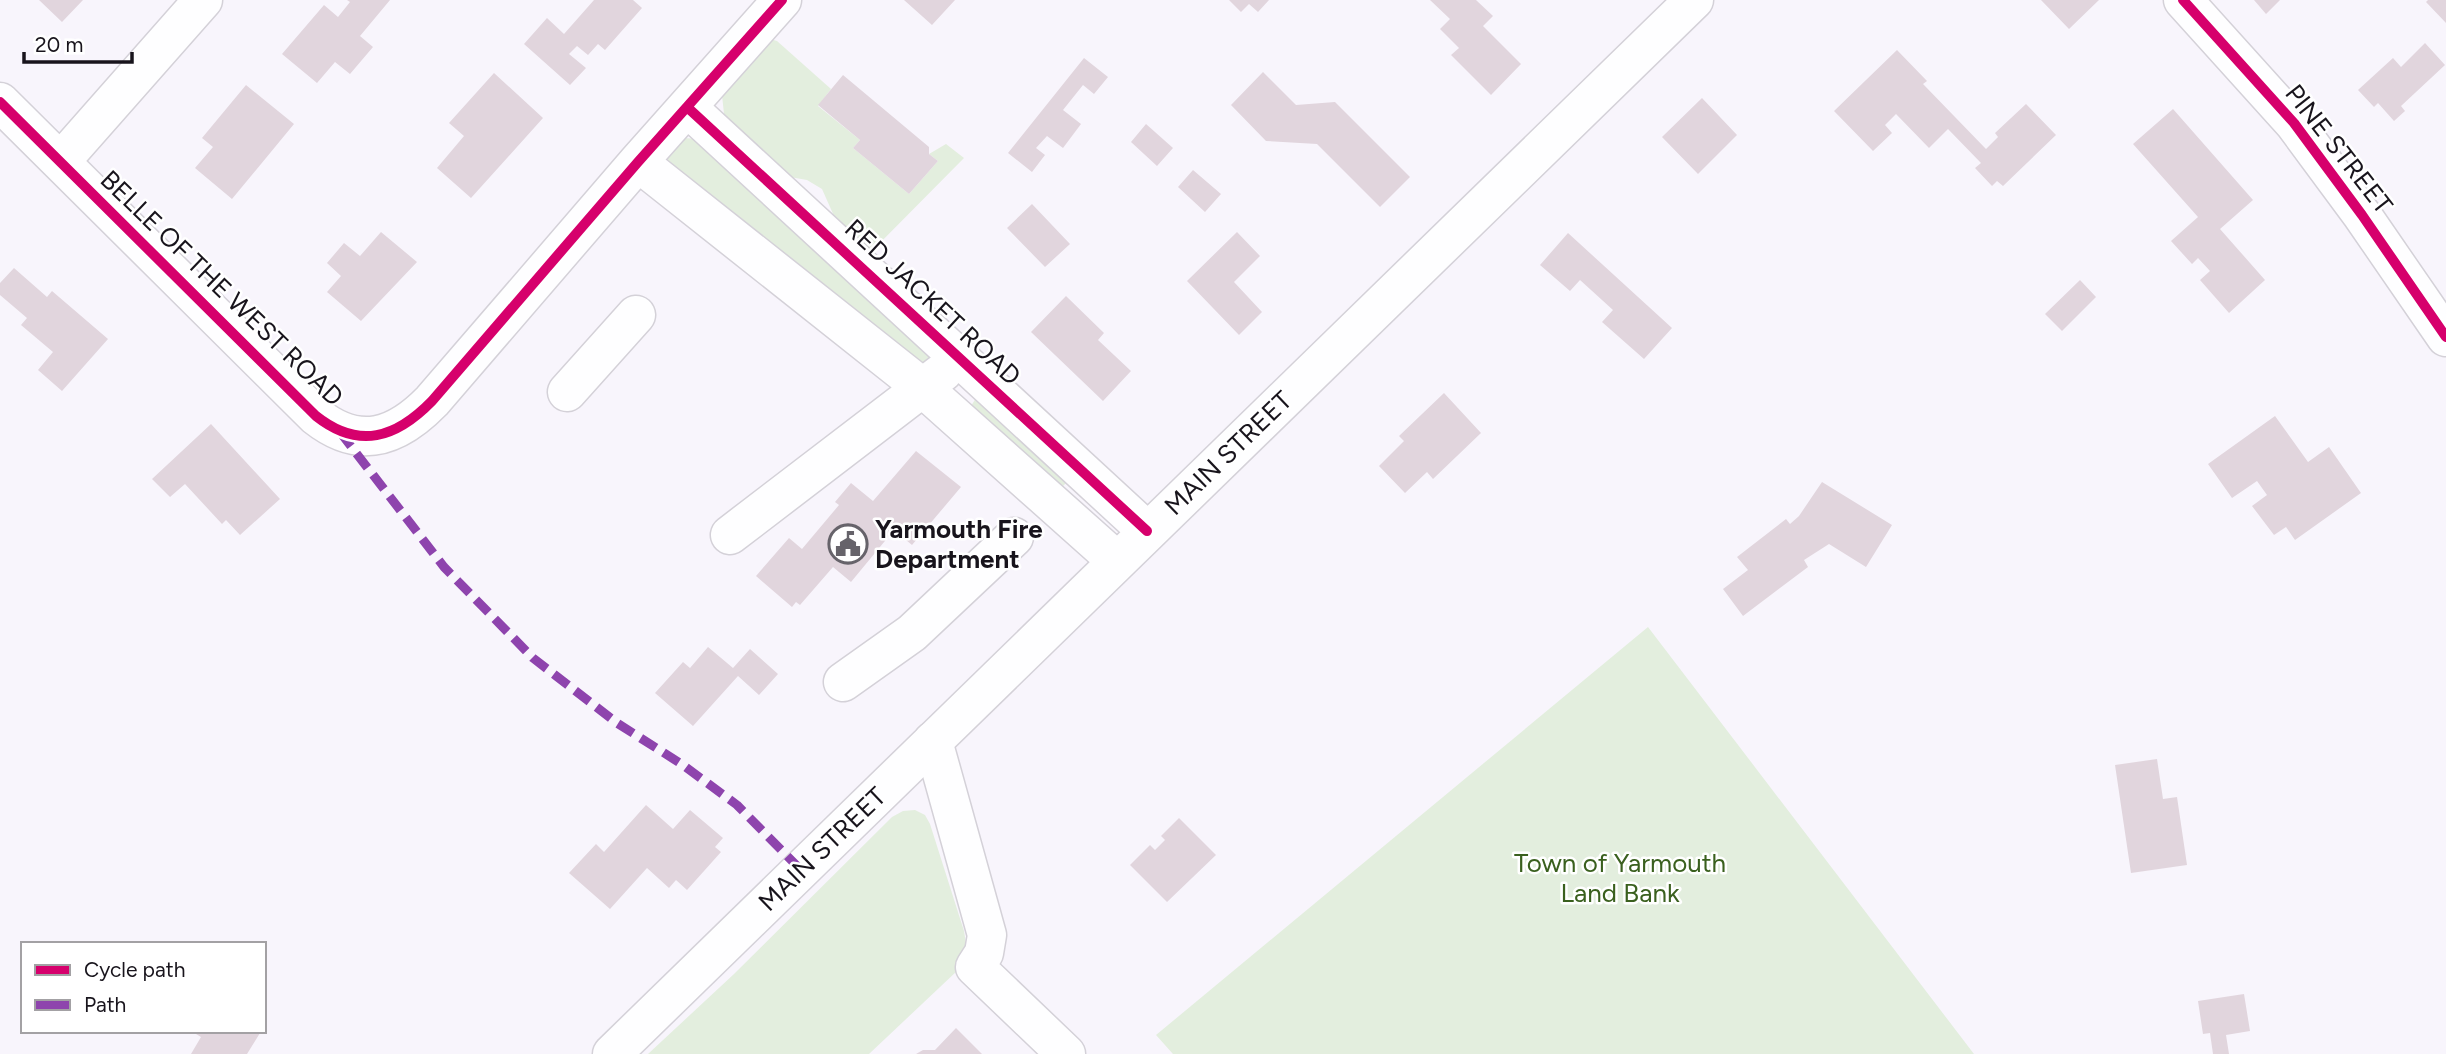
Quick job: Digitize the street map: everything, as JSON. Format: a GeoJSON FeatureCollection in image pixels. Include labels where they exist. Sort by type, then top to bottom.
{"type":"FeatureCollection","features":[{"type":"Feature","properties":{"kind":"street"},"geometry":{"type":"LineString","coordinates":[[61,161],[204,0]]}},
{"type":"Feature","properties":{"kind":"street"},"geometry":{"type":"LineString","coordinates":[[782,0],[638,163],[923,388],[1116,561]]}},
{"type":"Feature","properties":{"kind":"street","name":"PINE STREET"},"geometry":{"type":"LineString","coordinates":[[2183,0],[2294,123],[2362,215],[2446,337]]}},
{"type":"Feature","properties":{"kind":"street","name":"MAIN STREET"},"geometry":{"type":"LineString","coordinates":[[612,1054],[1147,531],[1677,5]]}},
{"type":"Feature","properties":{"kind":"street","name":"BELLE OF THE WEST ROAD"},"geometry":{"type":"LineString","coordinates":[[0,102],[316,416],[328,426],[354,436],[383,433],[410,422],[432,401],[638,163]]}},
{"type":"Feature","properties":{"kind":"street","name":"RED JACKET ROAD"},"geometry":{"type":"LineString","coordinates":[[687,107],[1147,531]]}},
{"type":"Feature","properties":{"kind":"street"},"geometry":{"type":"LineString","coordinates":[[567,393],[636,315]]}},
{"type":"Feature","properties":{"kind":"street"},"geometry":{"type":"LineString","coordinates":[[730,535],[961,358]]}},
{"type":"Feature","properties":{"kind":"street"},"geometry":{"type":"LineString","coordinates":[[843,682],[912,633],[1014,537]]}},
{"type":"Feature","properties":{"kind":"street"},"geometry":{"type":"LineString","coordinates":[[933,741],[987,935],[984,953],[975,967],[1066,1054]]}},
{"type":"Feature","properties":{"kind":"green space"},"geometry":{"type":"Polygon","coordinates":[[[770,39],[777,41],[831,89],[818,106],[860,140],[853,148],[909,194],[938,161],[929,154],[946,144],[964,158],[869,254],[834,216],[822,189],[807,180],[790,177],[728,121],[724,114],[722,95],[770,39]]]}},
{"type":"Feature","properties":{"kind":"green space"},"geometry":{"type":"Polygon","coordinates":[[[684,138],[699,139],[937,349],[924,367],[668,163],[668,154],[684,138]]]}},
{"type":"Feature","properties":{"kind":"green space"},"geometry":{"type":"Polygon","coordinates":[[[976,398],[1068,481],[1062,487],[971,406],[976,398]]]}},
{"type":"Feature","properties":{"kind":"green space","name":"Town of Yarmouth Land Bank"},"geometry":{"type":"Polygon","coordinates":[[[1648,627],[1974,1054],[1173,1054],[1156,1035],[1648,627]]]}},
{"type":"Feature","properties":{"kind":"green space"},"geometry":{"type":"Polygon","coordinates":[[[915,810],[925,815],[930,824],[964,931],[967,949],[957,971],[869,1054],[648,1054],[734,974],[892,817],[903,811],[915,810]]]}},
{"type":"Feature","properties":{"kind":"building"},"geometry":{"type":"Polygon","coordinates":[[[39,0],[83,0],[62,22],[39,0]]]}},
{"type":"Feature","properties":{"kind":"building"},"geometry":{"type":"Polygon","coordinates":[[[347,0],[390,0],[360,36],[373,47],[350,74],[335,62],[317,83],[282,54],[324,5],[338,17],[350,2],[347,0]]]}},
{"type":"Feature","properties":{"kind":"building"},"geometry":{"type":"Polygon","coordinates":[[[594,0],[633,0],[642,8],[605,50],[598,44],[588,55],[577,46],[569,54],[586,68],[570,85],[524,44],[547,18],[564,34],[594,0]]]}},
{"type":"Feature","properties":{"kind":"building"},"geometry":{"type":"Polygon","coordinates":[[[904,0],[955,0],[932,25],[904,0]]]}},
{"type":"Feature","properties":{"kind":"building"},"geometry":{"type":"Polygon","coordinates":[[[1229,0],[1269,0],[1258,12],[1249,4],[1241,12],[1229,0]]]}},
{"type":"Feature","properties":{"kind":"building"},"geometry":{"type":"Polygon","coordinates":[[[1430,0],[1476,0],[1493,16],[1483,26],[1521,64],[1491,95],[1451,55],[1459,48],[1440,29],[1450,19],[1430,0]]]}},
{"type":"Feature","properties":{"kind":"building"},"geometry":{"type":"Polygon","coordinates":[[[2041,0],[2099,0],[2069,29],[2041,0]]]}},
{"type":"Feature","properties":{"kind":"building"},"geometry":{"type":"Polygon","coordinates":[[[2254,0],[2280,0],[2266,14],[2254,0]]]}},
{"type":"Feature","properties":{"kind":"building"},"geometry":{"type":"Polygon","coordinates":[[[2446,0],[2446,23],[2426,2],[2446,0]]]}},
{"type":"Feature","properties":{"kind":"building"},"geometry":{"type":"Polygon","coordinates":[[[2425,43],[2445,65],[2401,106],[2405,111],[2394,121],[2378,103],[2374,107],[2358,90],[2393,58],[2401,67],[2425,43]]]}},
{"type":"Feature","properties":{"kind":"building"},"geometry":{"type":"Polygon","coordinates":[[[1897,50],[1927,81],[1923,84],[1986,149],[1998,137],[1995,133],[2026,104],[2056,135],[2003,186],[1997,181],[1992,186],[1975,168],[1981,163],[1948,129],[1929,148],[1896,114],[1885,125],[1892,133],[1873,151],[1834,111],[1897,50]]]}},
{"type":"Feature","properties":{"kind":"building"},"geometry":{"type":"Polygon","coordinates":[[[1084,58],[1108,77],[1094,94],[1083,85],[1063,110],[1081,124],[1063,148],[1047,136],[1036,148],[1045,155],[1032,172],[1008,153],[1084,58]]]}},
{"type":"Feature","properties":{"kind":"building"},"geometry":{"type":"Polygon","coordinates":[[[1263,72],[1296,105],[1335,102],[1410,177],[1380,207],[1317,144],[1266,141],[1231,105],[1263,72]]]}},
{"type":"Feature","properties":{"kind":"building"},"geometry":{"type":"Polygon","coordinates":[[[494,73],[543,118],[471,198],[437,168],[464,136],[449,123],[494,73]]]}},
{"type":"Feature","properties":{"kind":"building"},"geometry":{"type":"Polygon","coordinates":[[[843,75],[929,147],[929,154],[938,161],[909,194],[853,148],[860,140],[818,105],[843,75]]]}},
{"type":"Feature","properties":{"kind":"building"},"geometry":{"type":"Polygon","coordinates":[[[246,85],[294,124],[232,199],[195,168],[213,147],[202,138],[246,85]]]}},
{"type":"Feature","properties":{"kind":"building"},"geometry":{"type":"Polygon","coordinates":[[[1702,98],[1737,135],[1698,174],[1662,137],[1702,98]]]}},
{"type":"Feature","properties":{"kind":"building"},"geometry":{"type":"Polygon","coordinates":[[[2173,109],[2253,200],[2220,229],[2265,280],[2229,313],[2200,280],[2210,271],[2198,258],[2192,264],[2171,241],[2198,217],[2133,144],[2173,109]]]}},
{"type":"Feature","properties":{"kind":"building"},"geometry":{"type":"Polygon","coordinates":[[[1146,124],[1173,148],[1157,166],[1131,142],[1146,124]]]}},
{"type":"Feature","properties":{"kind":"building"},"geometry":{"type":"Polygon","coordinates":[[[1193,170],[1221,194],[1205,212],[1178,187],[1193,170]]]}},
{"type":"Feature","properties":{"kind":"building"},"geometry":{"type":"Polygon","coordinates":[[[1032,204],[1070,244],[1045,267],[1007,228],[1032,204]]]}},
{"type":"Feature","properties":{"kind":"building"},"geometry":{"type":"Polygon","coordinates":[[[381,232],[417,262],[361,321],[327,292],[341,276],[327,263],[344,243],[360,256],[381,232]]]}},
{"type":"Feature","properties":{"kind":"building"},"geometry":{"type":"Polygon","coordinates":[[[1237,232],[1260,256],[1234,282],[1262,312],[1239,335],[1187,281],[1237,232]]]}},
{"type":"Feature","properties":{"kind":"building"},"geometry":{"type":"Polygon","coordinates":[[[1568,233],[1672,328],[1644,359],[1602,322],[1613,310],[1580,280],[1570,291],[1540,265],[1568,233]]]}},
{"type":"Feature","properties":{"kind":"building"},"geometry":{"type":"Polygon","coordinates":[[[14,268],[47,297],[52,291],[108,339],[62,391],[38,370],[53,352],[21,325],[27,318],[0,295],[0,283],[14,268]]]}},
{"type":"Feature","properties":{"kind":"building"},"geometry":{"type":"Polygon","coordinates":[[[2080,280],[2096,297],[2062,331],[2045,314],[2080,280]]]}},
{"type":"Feature","properties":{"kind":"building"},"geometry":{"type":"Polygon","coordinates":[[[1066,296],[1104,333],[1098,340],[1131,371],[1103,401],[1031,332],[1066,296]]]}},
{"type":"Feature","properties":{"kind":"building"},"geometry":{"type":"Polygon","coordinates":[[[1444,393],[1481,433],[1433,479],[1427,472],[1405,493],[1379,466],[1404,441],[1399,436],[1444,393]]]}},
{"type":"Feature","properties":{"kind":"building"},"geometry":{"type":"Polygon","coordinates":[[[2275,416],[2308,462],[2329,447],[2361,493],[2295,540],[2286,527],[2274,535],[2252,506],[2267,495],[2257,481],[2232,498],[2208,464],[2275,416]]]}},
{"type":"Feature","properties":{"kind":"building"},"geometry":{"type":"Polygon","coordinates":[[[211,424],[280,499],[240,535],[226,520],[222,524],[185,484],[170,497],[152,479],[211,424]]]}},
{"type":"Feature","properties":{"kind":"building"},"geometry":{"type":"Polygon","coordinates":[[[916,451],[961,487],[912,545],[894,530],[851,582],[833,567],[800,605],[796,602],[792,607],[756,576],[789,538],[802,549],[839,505],[835,502],[851,483],[873,501],[916,451]]]}},
{"type":"Feature","properties":{"kind":"building"},"geometry":{"type":"Polygon","coordinates":[[[1822,482],[1892,525],[1866,567],[1829,544],[1804,560],[1808,567],[1743,616],[1723,589],[1748,570],[1737,557],[1786,519],[1790,524],[1799,516],[1822,482]]]}},
{"type":"Feature","properties":{"kind":"building"},"geometry":{"type":"Polygon","coordinates":[[[708,647],[733,668],[750,649],[778,674],[759,695],[738,676],[693,726],[655,693],[683,662],[690,668],[708,647]]]}},
{"type":"Feature","properties":{"kind":"building"},"geometry":{"type":"Polygon","coordinates":[[[2157,759],[2163,799],[2177,797],[2187,865],[2131,873],[2115,765],[2157,759]]]}},
{"type":"Feature","properties":{"kind":"building"},"geometry":{"type":"Polygon","coordinates":[[[646,805],[673,829],[690,810],[723,838],[715,847],[721,852],[687,890],[676,880],[669,888],[647,868],[610,909],[569,873],[596,844],[604,852],[646,805]]]}},
{"type":"Feature","properties":{"kind":"building"},"geometry":{"type":"Polygon","coordinates":[[[1179,818],[1216,855],[1167,902],[1130,865],[1150,845],[1155,850],[1165,840],[1161,836],[1179,818]]]}},
{"type":"Feature","properties":{"kind":"building"},"geometry":{"type":"Polygon","coordinates":[[[2244,994],[2250,1031],[2226,1035],[2229,1054],[2213,1054],[2210,1033],[2203,1034],[2198,1001],[2244,994]]]}},
{"type":"Feature","properties":{"kind":"building"},"geometry":{"type":"Polygon","coordinates":[[[956,1028],[982,1054],[916,1054],[923,1050],[935,1050],[956,1028]]]}},
{"type":"Feature","properties":{"kind":"building"},"geometry":{"type":"Polygon","coordinates":[[[194,1033],[260,1033],[247,1054],[191,1054],[201,1037],[194,1033]]]}},
{"type":"Feature","properties":{"kind":"marked path"},"geometry":{"type":"LineString","coordinates":[[340,432],[444,567],[533,658],[617,723],[683,765],[737,805],[801,870]]}},
{"type":"Feature","properties":{"kind":"cycle path"},"geometry":{"type":"LineString","coordinates":[[0,102],[316,416],[347,433],[377,435],[405,424],[432,401],[782,0]]}},
{"type":"Feature","properties":{"kind":"cycle path"},"geometry":{"type":"LineString","coordinates":[[2183,0],[2294,123],[2362,215],[2446,337]]}},
{"type":"Feature","properties":{"kind":"cycle path"},"geometry":{"type":"LineString","coordinates":[[687,107],[1147,531]]}},
{"type":"Feature","properties":{"kind":"place","name":"Yarmouth Fire Department"},"geometry":{"type":"Point","coordinates":[848,544]}}]}
